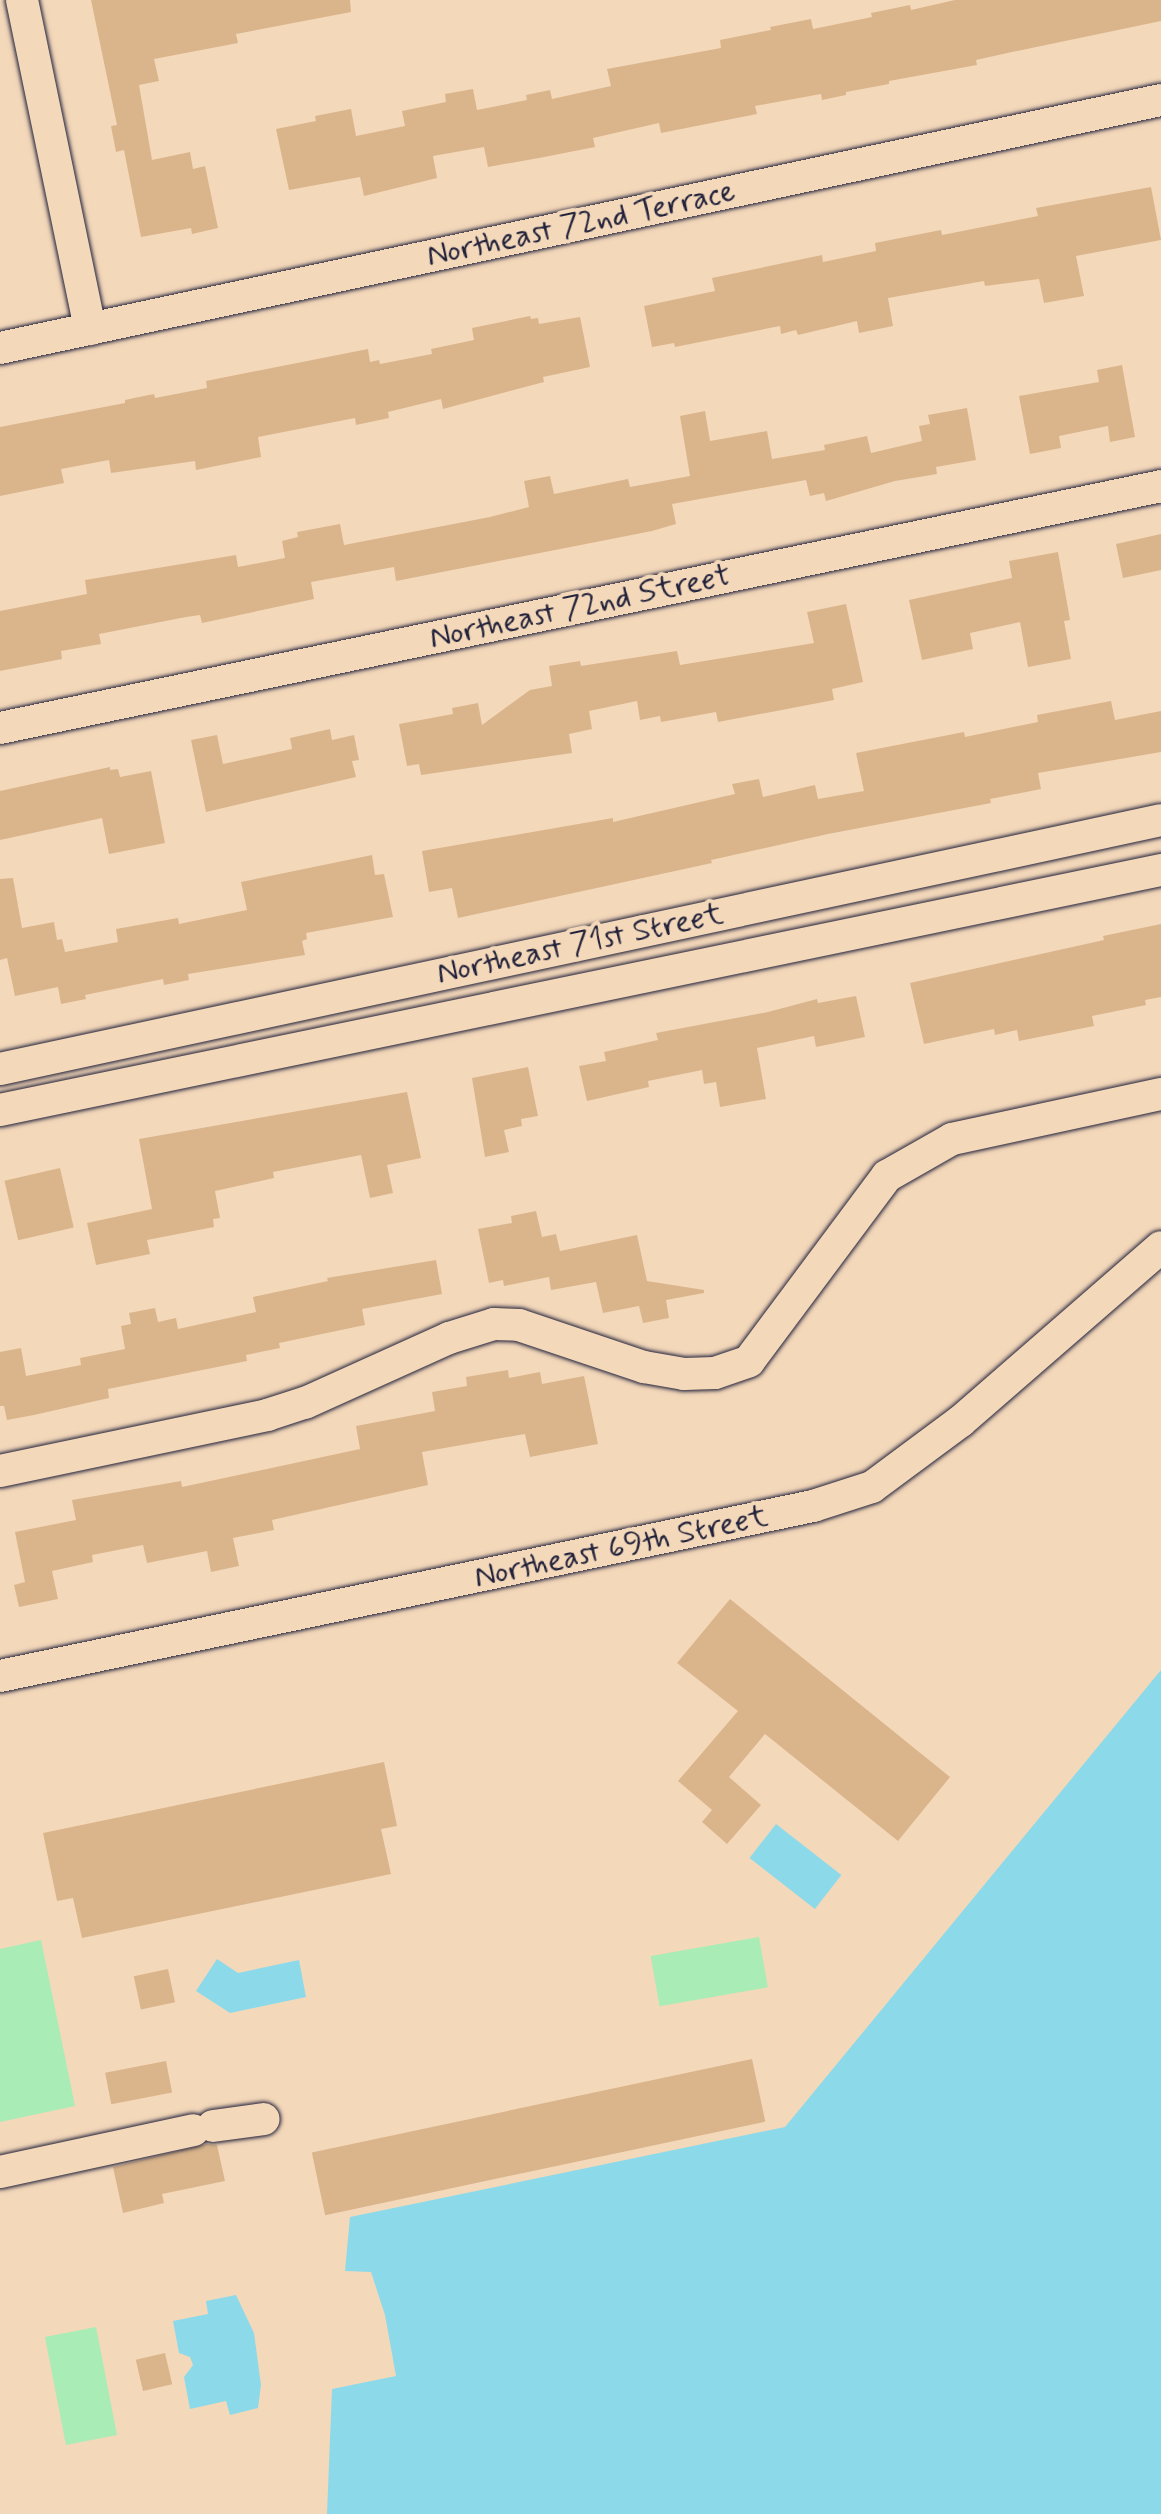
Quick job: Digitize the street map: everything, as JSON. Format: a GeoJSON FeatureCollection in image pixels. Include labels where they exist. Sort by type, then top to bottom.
{"type":"FeatureCollection","features":[{"type":"Feature","properties":{"kind":"street"},"geometry":{"type":"LineString","coordinates":[[22,0],[90,329]]}},
{"type":"Feature","properties":{"kind":"street","name":"Northeast 72nd Terrace"},"geometry":{"type":"LineString","coordinates":[[0,348],[1161,100]]}},
{"type":"Feature","properties":{"kind":"street","name":"Northeast 72nd Street"},"geometry":{"type":"LineString","coordinates":[[0,728],[1161,486]]}},
{"type":"Feature","properties":{"kind":"street","name":"Northeast 71st Street"},"geometry":{"type":"LineString","coordinates":[[0,1069],[1161,820]]}},
{"type":"Feature","properties":{"kind":"street","name":"Northeast 71st Street"},"geometry":{"type":"LineString","coordinates":[[0,1110],[1161,870]]}},
{"type":"Feature","properties":{"kind":"street"},"geometry":{"type":"LineString","coordinates":[[0,1471],[267,1415],[305,1403],[449,1338],[494,1324],[519,1325],[644,1367],[684,1374],[715,1373],[749,1361],[887,1176],[952,1139],[1161,1094]]}},
{"type":"Feature","properties":{"kind":"street","name":"Northeast 69th Street"},"geometry":{"type":"LineString","coordinates":[[0,1676],[813,1506],[872,1487],[961,1421],[1161,1247]]}},
{"type":"Feature","properties":{"kind":"street"},"geometry":{"type":"LineString","coordinates":[[0,2172],[204,2128],[264,2119]]}},
{"type":"Feature","properties":{"kind":"green space"},"geometry":{"type":"Polygon","coordinates":[[[759,1937],[768,1987],[660,2006],[651,1956],[759,1937]]]}},
{"type":"Feature","properties":{"kind":"green space"},"geometry":{"type":"Polygon","coordinates":[[[41,1940],[75,2106],[0,2122],[0,1949],[41,1940]]]}},
{"type":"Feature","properties":{"kind":"green space"},"geometry":{"type":"Polygon","coordinates":[[[96,2327],[117,2435],[66,2445],[45,2337],[96,2327]]]}},
{"type":"Feature","properties":{"kind":"water"},"geometry":{"type":"Polygon","coordinates":[[[1161,1670],[1161,2514],[327,2514],[332,2389],[396,2376],[385,2315],[371,2272],[345,2271],[350,2217],[785,2127],[1161,1670]]]}},
{"type":"Feature","properties":{"kind":"water"},"geometry":{"type":"Polygon","coordinates":[[[776,1824],[841,1875],[815,1909],[750,1858],[776,1824]]]}},
{"type":"Feature","properties":{"kind":"water"},"geometry":{"type":"Polygon","coordinates":[[[217,1959],[238,1973],[299,1960],[306,1997],[230,2013],[196,1991],[217,1959]]]}},
{"type":"Feature","properties":{"kind":"water"},"geometry":{"type":"Polygon","coordinates":[[[236,2295],[254,2333],[261,2385],[258,2408],[230,2415],[226,2401],[190,2409],[184,2377],[193,2365],[190,2357],[179,2353],[173,2321],[208,2314],[206,2301],[236,2295]]]}},
{"type":"Feature","properties":{"kind":"building"},"geometry":{"type":"Polygon","coordinates":[[[91,0],[350,0],[351,12],[236,34],[238,43],[154,59],[159,81],[139,85],[152,160],[190,152],[193,169],[205,166],[218,228],[192,234],[191,228],[141,237],[124,150],[116,152],[111,126],[117,125],[91,0]]]}},
{"type":"Feature","properties":{"kind":"building"},"geometry":{"type":"Polygon","coordinates":[[[955,0],[1161,0],[1161,21],[976,60],[977,65],[889,81],[889,84],[846,92],[846,95],[822,100],[821,94],[755,106],[757,114],[661,133],[659,123],[593,138],[595,147],[539,158],[488,167],[484,147],[433,156],[437,178],[364,196],[360,177],[289,190],[276,129],[316,121],[315,116],[351,109],[356,136],[405,126],[402,111],[446,102],[445,94],[473,89],[477,110],[527,100],[526,95],[550,90],[552,99],[611,86],[607,69],[721,48],[720,40],[771,30],[770,27],[811,19],[813,29],[872,17],[871,13],[910,5],[911,10],[955,0]]]}},
{"type":"Feature","properties":{"kind":"building"},"geometry":{"type":"Polygon","coordinates":[[[1151,187],[1161,240],[1076,256],[1084,296],[1044,303],[1039,279],[985,286],[984,281],[888,298],[893,326],[859,333],[857,321],[798,335],[796,330],[781,334],[780,326],[675,347],[674,343],[652,347],[644,306],[715,291],[712,278],[822,255],[823,262],[876,251],[875,243],[941,230],[942,235],[1038,216],[1036,208],[1151,187]]]}},
{"type":"Feature","properties":{"kind":"building"},"geometry":{"type":"Polygon","coordinates":[[[530,316],[531,319],[538,318],[539,324],[580,317],[590,367],[543,377],[544,382],[443,409],[441,399],[388,412],[389,418],[356,425],[355,418],[258,437],[261,457],[196,470],[195,461],[111,473],[109,460],[61,469],[64,483],[0,496],[0,427],[125,403],[125,400],[154,394],[155,398],[207,388],[206,381],[368,349],[370,362],[379,360],[380,364],[432,354],[431,349],[474,340],[472,328],[530,316]]]}},
{"type":"Feature","properties":{"kind":"building"},"geometry":{"type":"Polygon","coordinates":[[[1122,365],[1135,437],[1110,442],[1108,426],[1059,436],[1061,448],[1030,454],[1019,396],[1099,382],[1097,370],[1122,365]]]}},
{"type":"Feature","properties":{"kind":"building"},"geometry":{"type":"Polygon","coordinates":[[[967,408],[976,460],[936,467],[937,474],[895,481],[826,501],[824,493],[810,496],[806,480],[672,504],[676,524],[652,531],[396,581],[394,567],[311,582],[314,599],[202,623],[200,615],[99,634],[101,644],[61,651],[62,659],[0,671],[0,611],[87,594],[85,580],[236,555],[238,567],[285,558],[282,541],[298,537],[297,532],[340,524],[344,545],[490,517],[529,507],[524,481],[550,476],[554,494],[628,479],[630,487],[690,476],[680,416],[705,411],[710,441],[767,431],[772,459],[825,450],[824,445],[867,436],[871,453],[922,441],[919,426],[930,424],[928,415],[967,408]]]}},
{"type":"Feature","properties":{"kind":"building"},"geometry":{"type":"Polygon","coordinates":[[[1161,534],[1161,570],[1123,578],[1116,544],[1161,534]]]}},
{"type":"Feature","properties":{"kind":"building"},"geometry":{"type":"Polygon","coordinates":[[[1058,552],[1070,620],[1064,621],[1071,659],[1028,667],[1020,622],[970,633],[973,649],[922,660],[909,600],[1012,578],[1009,561],[1058,552]]]}},
{"type":"Feature","properties":{"kind":"building"},"geometry":{"type":"Polygon","coordinates":[[[846,604],[863,682],[832,689],[834,700],[718,722],[716,712],[661,722],[660,716],[640,720],[637,701],[589,711],[592,729],[569,734],[572,753],[421,775],[419,764],[407,766],[399,724],[453,714],[452,708],[478,703],[482,725],[530,690],[552,686],[549,666],[580,661],[581,666],[677,651],[680,665],[814,643],[807,612],[846,604]]]}},
{"type":"Feature","properties":{"kind":"building"},"geometry":{"type":"Polygon","coordinates":[[[1111,701],[1115,720],[1161,711],[1161,752],[1038,773],[1041,789],[990,799],[991,803],[828,834],[711,860],[712,863],[458,918],[452,888],[429,892],[422,851],[613,818],[613,822],[735,794],[732,784],[759,779],[763,797],[815,785],[818,799],[864,791],[856,753],[964,732],[965,737],[1038,722],[1037,715],[1111,701]]]}},
{"type":"Feature","properties":{"kind":"building"},"geometry":{"type":"Polygon","coordinates":[[[330,729],[332,740],[354,735],[359,760],[352,761],[356,777],[206,812],[191,740],[217,735],[223,764],[292,749],[290,738],[330,729]]]}},
{"type":"Feature","properties":{"kind":"building"},"geometry":{"type":"Polygon","coordinates":[[[110,767],[110,770],[118,769],[120,777],[151,771],[165,843],[109,854],[102,818],[0,840],[0,791],[110,767]]]}},
{"type":"Feature","properties":{"kind":"building"},"geometry":{"type":"Polygon","coordinates":[[[372,855],[375,875],[384,874],[393,917],[306,933],[307,939],[302,941],[305,955],[188,974],[189,980],[164,985],[163,979],[85,995],[86,999],[61,1004],[58,987],[15,996],[7,958],[0,960],[0,879],[13,878],[22,928],[54,922],[57,940],[62,939],[65,952],[118,942],[116,929],[178,918],[179,924],[247,910],[241,882],[372,855]]]}},
{"type":"Feature","properties":{"kind":"building"},"geometry":{"type":"Polygon","coordinates":[[[1161,924],[1161,997],[1145,1000],[1146,1005],[1092,1016],[1094,1026],[1019,1041],[1017,1030],[995,1035],[994,1029],[924,1044],[910,983],[1104,940],[1103,936],[1161,924]]]}},
{"type":"Feature","properties":{"kind":"building"},"geometry":{"type":"Polygon","coordinates":[[[856,996],[865,1037],[816,1047],[814,1036],[757,1048],[766,1099],[720,1107],[716,1082],[704,1084],[702,1070],[648,1081],[649,1087],[587,1101],[579,1066],[606,1061],[604,1052],[658,1040],[656,1033],[768,1012],[817,999],[818,1003],[856,996]]]}},
{"type":"Feature","properties":{"kind":"building"},"geometry":{"type":"Polygon","coordinates":[[[528,1067],[538,1116],[521,1119],[522,1126],[504,1130],[509,1152],[485,1157],[472,1078],[528,1067]]]}},
{"type":"Feature","properties":{"kind":"building"},"geometry":{"type":"Polygon","coordinates":[[[407,1092],[421,1158],[387,1165],[393,1193],[370,1198],[361,1155],[273,1172],[274,1178],[215,1191],[220,1218],[213,1219],[214,1227],[147,1240],[150,1254],[96,1265],[87,1223],[152,1209],[139,1139],[407,1092]]]}},
{"type":"Feature","properties":{"kind":"building"},"geometry":{"type":"Polygon","coordinates":[[[60,1168],[74,1227],[18,1240],[4,1181],[60,1168]]]}},
{"type":"Feature","properties":{"kind":"building"},"geometry":{"type":"Polygon","coordinates":[[[536,1211],[542,1237],[556,1234],[560,1251],[637,1235],[647,1281],[704,1290],[704,1293],[666,1300],[669,1318],[643,1323],[639,1306],[603,1313],[596,1282],[551,1290],[549,1277],[504,1286],[503,1280],[489,1283],[478,1229],[512,1223],[511,1216],[536,1211]]]}},
{"type":"Feature","properties":{"kind":"building"},"geometry":{"type":"Polygon","coordinates":[[[436,1260],[442,1294],[362,1309],[365,1325],[279,1343],[280,1348],[246,1355],[247,1361],[108,1389],[109,1398],[34,1415],[7,1420],[4,1406],[0,1406],[0,1352],[21,1348],[26,1376],[81,1365],[80,1358],[125,1349],[121,1326],[131,1324],[129,1313],[155,1308],[158,1322],[176,1318],[178,1329],[256,1312],[253,1297],[328,1281],[327,1278],[436,1260]]]}},
{"type":"Feature","properties":{"kind":"building"},"geometry":{"type":"Polygon","coordinates":[[[508,1370],[509,1378],[540,1372],[542,1384],[584,1376],[598,1444],[530,1457],[525,1434],[422,1452],[428,1485],[272,1520],[274,1530],[233,1538],[239,1566],[211,1572],[207,1551],[147,1563],[143,1545],[92,1555],[93,1562],[52,1571],[58,1599],[19,1607],[14,1585],[25,1582],[15,1532],[76,1520],[72,1500],[181,1481],[182,1487],[360,1449],[356,1426],[435,1411],[432,1392],[467,1386],[466,1377],[508,1370]]]}},
{"type":"Feature","properties":{"kind":"building"},"geometry":{"type":"Polygon","coordinates":[[[730,1599],[950,1777],[898,1841],[765,1734],[729,1777],[761,1805],[727,1844],[702,1822],[712,1810],[678,1781],[738,1711],[677,1663],[730,1599]]]}},
{"type":"Feature","properties":{"kind":"building"},"geometry":{"type":"Polygon","coordinates":[[[384,1762],[397,1826],[381,1829],[391,1874],[82,1938],[73,1898],[57,1901],[43,1833],[384,1762]]]}},
{"type":"Feature","properties":{"kind":"building"},"geometry":{"type":"Polygon","coordinates":[[[168,1969],[175,2002],[141,2010],[134,1976],[168,1969]]]}},
{"type":"Feature","properties":{"kind":"building"},"geometry":{"type":"Polygon","coordinates":[[[752,2059],[765,2122],[325,2215],[312,2153],[752,2059]]]}},
{"type":"Feature","properties":{"kind":"building"},"geometry":{"type":"Polygon","coordinates":[[[166,2061],[172,2092],[111,2104],[105,2073],[166,2061]]]}},
{"type":"Feature","properties":{"kind":"building"},"geometry":{"type":"Polygon","coordinates":[[[207,2144],[217,2145],[225,2181],[162,2194],[164,2203],[123,2213],[113,2167],[207,2144]]]}},
{"type":"Feature","properties":{"kind":"building"},"geometry":{"type":"Polygon","coordinates":[[[165,2353],[172,2384],[143,2391],[136,2360],[165,2353]]]}}]}
